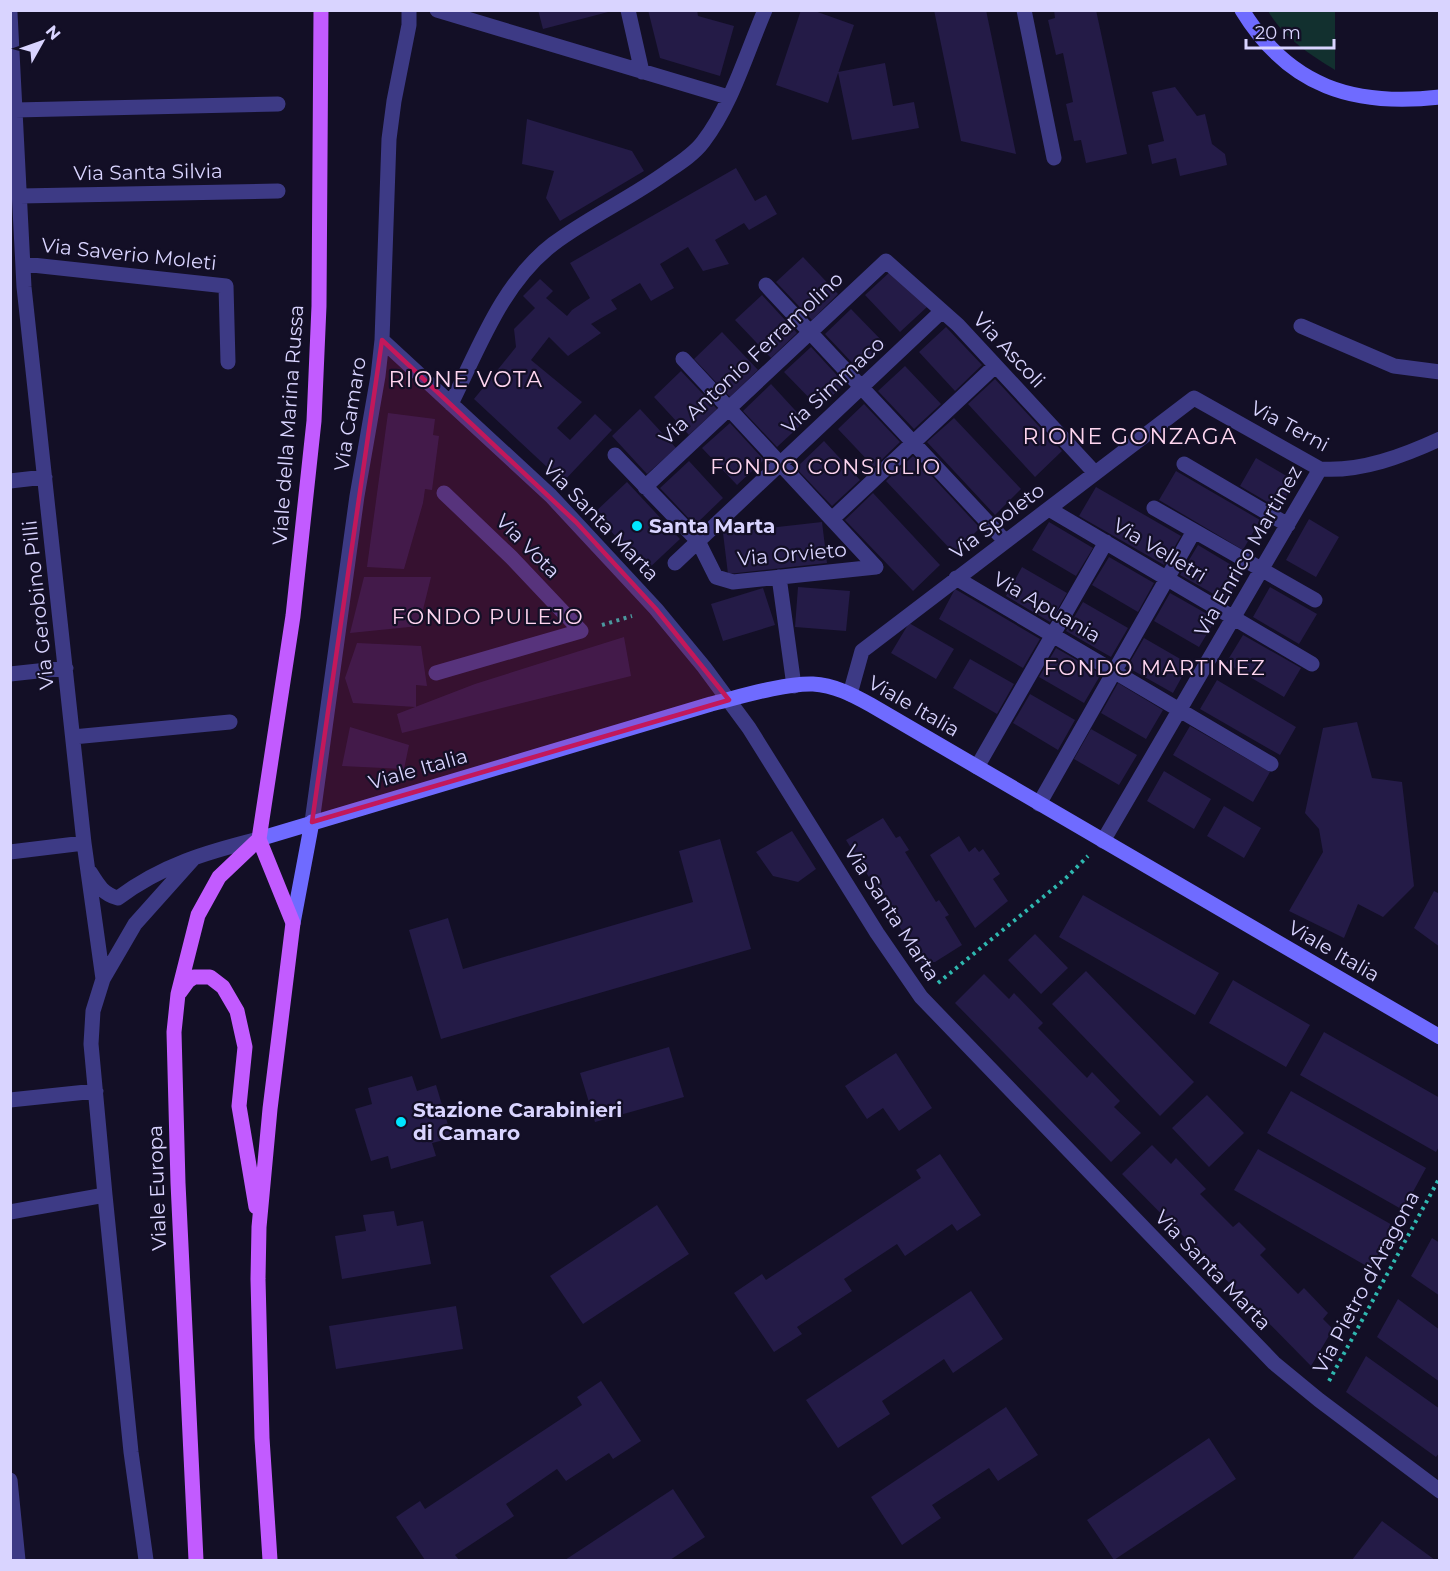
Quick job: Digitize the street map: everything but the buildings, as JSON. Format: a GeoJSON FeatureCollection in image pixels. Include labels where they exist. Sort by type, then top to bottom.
{"type":"FeatureCollection","features":[{"type":"Feature","properties":{"kind":"main road","name":"Viale della Marina Russa"},"geometry":{"type":"LineString","coordinates":[[259,839],[287,658],[314,421],[320,271],[321,10]]}},
{"type":"Feature","properties":{"kind":"main road"},"geometry":{"type":"LineString","coordinates":[[1242,10],[1263,39],[1283,58],[1323,86],[1342,93],[1365,97],[1415,100],[1440,97]]}},
{"type":"Feature","properties":{"kind":"main road","name":"Viale Italia"},"geometry":{"type":"LineString","coordinates":[[259,839],[711,704],[753,693],[794,686],[813,684],[832,687],[850,694],[1440,1037]]}},
{"type":"Feature","properties":{"kind":"main road"},"geometry":{"type":"LineString","coordinates":[[270,1560],[262,1427],[259,1227],[270,1109],[293,923],[312,822]]}},
{"type":"Feature","properties":{"kind":"main road"},"geometry":{"type":"LineString","coordinates":[[259,839],[293,923]]}},
{"type":"Feature","properties":{"kind":"main road","name":"Viale Europa"},"geometry":{"type":"LineString","coordinates":[[196,1560],[174,1087],[174,1032],[178,994],[198,915],[219,877],[259,839]]}},
{"type":"Feature","properties":{"kind":"main road"},"geometry":{"type":"LineString","coordinates":[[178,994],[194,977],[210,977],[223,987],[237,1011],[245,1047],[238,1107],[259,1227]]}},
{"type":"Feature","properties":{"kind":"street","name":"Via Camaro"},"geometry":{"type":"LineString","coordinates":[[312,822],[357,496],[378,376],[382,340],[389,140],[409,25],[409,10]]}},
{"type":"Feature","properties":{"kind":"street"},"geometry":{"type":"LineString","coordinates":[[437,10],[728,97]]}},
{"type":"Feature","properties":{"kind":"street"},"geometry":{"type":"LineString","coordinates":[[628,10],[642,72]]}},
{"type":"Feature","properties":{"kind":"street"},"geometry":{"type":"LineString","coordinates":[[451,404],[506,297],[534,260],[552,245],[654,182],[683,161],[701,143],[717,121],[765,10]]}},
{"type":"Feature","properties":{"kind":"street"},"geometry":{"type":"LineString","coordinates":[[1024,10],[1054,158]]}},
{"type":"Feature","properties":{"kind":"street","name":"Via Gerobino Pilli"},"geometry":{"type":"LineString","coordinates":[[10,13],[23,264],[17,286],[45,477],[84,843],[103,979]]}},
{"type":"Feature","properties":{"kind":"street"},"geometry":{"type":"LineString","coordinates":[[15,110],[279,104]]}},
{"type":"Feature","properties":{"kind":"street","name":"Via Santa Silvia"},"geometry":{"type":"LineString","coordinates":[[20,196],[278,190]]}},
{"type":"Feature","properties":{"kind":"street","name":"Via Ascoli"},"geometry":{"type":"LineString","coordinates":[[886,261],[942,311],[1095,473]]}},
{"type":"Feature","properties":{"kind":"street","name":"Via Antonio Ferramolino"},"geometry":{"type":"LineString","coordinates":[[645,487],[886,261]]}},
{"type":"Feature","properties":{"kind":"street","name":"Via Saverio Moleti"},"geometry":{"type":"LineString","coordinates":[[23,264],[226,286],[228,362]]}},
{"type":"Feature","properties":{"kind":"street"},"geometry":{"type":"LineString","coordinates":[[766,285],[1005,541]]}},
{"type":"Feature","properties":{"kind":"street","name":"Via Simmaco"},"geometry":{"type":"LineString","coordinates":[[675,563],[942,311]]}},
{"type":"Feature","properties":{"kind":"street"},"geometry":{"type":"LineString","coordinates":[[1301,326],[1394,366],[1440,372]]}},
{"type":"Feature","properties":{"kind":"street","name":"Via Santa Marta"},"geometry":{"type":"LineString","coordinates":[[382,340],[551,496],[656,609],[704,667],[749,728],[883,942],[921,997],[1274,1364],[1440,1491]]}},
{"type":"Feature","properties":{"kind":"street"},"geometry":{"type":"LineString","coordinates":[[683,359],[832,519],[995,366]]}},
{"type":"Feature","properties":{"kind":"street","name":"Via Spoleto"},"geometry":{"type":"LineString","coordinates":[[850,694],[862,651],[1194,398]]}},
{"type":"Feature","properties":{"kind":"street","name":"Via Terni"},"geometry":{"type":"LineString","coordinates":[[1194,398],[1320,469],[1338,470],[1405,455],[1440,439]]}},
{"type":"Feature","properties":{"kind":"street","name":"Via Orvieto"},"geometry":{"type":"LineString","coordinates":[[615,454],[698,542],[716,577],[733,582],[876,567],[832,519]]}},
{"type":"Feature","properties":{"kind":"street"},"geometry":{"type":"LineString","coordinates":[[1184,464],[1288,525]]}},
{"type":"Feature","properties":{"kind":"street","name":"Via Enrico Martinez"},"geometry":{"type":"LineString","coordinates":[[1103,841],[1320,469]]}},
{"type":"Feature","properties":{"kind":"street"},"geometry":{"type":"LineString","coordinates":[[10,481],[45,477]]}},
{"type":"Feature","properties":{"kind":"street","name":"Via Vota"},"geometry":{"type":"LineString","coordinates":[[444,493],[511,557],[581,631]]}},
{"type":"Feature","properties":{"kind":"street"},"geometry":{"type":"LineString","coordinates":[[1154,508],[1315,600]]}},
{"type":"Feature","properties":{"kind":"street","name":"Via Velletri"},"geometry":{"type":"LineString","coordinates":[[1048,509],[1312,664]]}},
{"type":"Feature","properties":{"kind":"street"},"geometry":{"type":"LineString","coordinates":[[1039,804],[1194,531]]}},
{"type":"Feature","properties":{"kind":"street"},"geometry":{"type":"LineString","coordinates":[[976,767],[1106,542]]}},
{"type":"Feature","properties":{"kind":"street"},"geometry":{"type":"LineString","coordinates":[[779,577],[794,686]]}},
{"type":"Feature","properties":{"kind":"street","name":"Via Apuania"},"geometry":{"type":"LineString","coordinates":[[956,578],[1272,764]]}},
{"type":"Feature","properties":{"kind":"street"},"geometry":{"type":"LineString","coordinates":[[436,673],[581,631]]}},
{"type":"Feature","properties":{"kind":"street"},"geometry":{"type":"LineString","coordinates":[[10,674],[66,668]]}},
{"type":"Feature","properties":{"kind":"street"},"geometry":{"type":"LineString","coordinates":[[73,737],[230,722]]}},
{"type":"Feature","properties":{"kind":"street"},"geometry":{"type":"LineString","coordinates":[[88,868],[107,896],[118,898],[157,872],[221,848],[259,839]]}},
{"type":"Feature","properties":{"kind":"street"},"geometry":{"type":"LineString","coordinates":[[10,852],[84,843]]}},
{"type":"Feature","properties":{"kind":"street"},"geometry":{"type":"LineString","coordinates":[[146,1560],[132,1452],[105,1195],[91,1044],[92,1022],[103,979],[135,924],[194,858]]}},
{"type":"Feature","properties":{"kind":"street"},"geometry":{"type":"LineString","coordinates":[[10,1100],[96,1091]]}},
{"type":"Feature","properties":{"kind":"street"},"geometry":{"type":"LineString","coordinates":[[10,1212],[105,1195]]}},
{"type":"Feature","properties":{"kind":"street"},"geometry":{"type":"LineString","coordinates":[[10,1480],[18,1560]]}},
{"type":"Feature","properties":{"kind":"path"},"geometry":{"type":"LineString","coordinates":[[581,631],[656,609]]}},
{"type":"Feature","properties":{"kind":"path"},"geometry":{"type":"LineString","coordinates":[[921,997],[1064,880],[1103,841]]}},
{"type":"Feature","properties":{"kind":"path","name":"Via Pietro d'Aragona"},"geometry":{"type":"LineString","coordinates":[[1319,1400],[1440,1177]]}},
{"type":"Feature","properties":{"kind":"highlighted area"},"geometry":{"type":"Polygon","coordinates":[[[382,340],[576,522],[656,609],[729,700],[312,822],[382,340]]]}},
{"type":"Feature","properties":{"kind":"green space"},"geometry":{"type":"Polygon","coordinates":[[[1268,11],[1335,11],[1335,70],[1289,37],[1268,11]]]}},
{"type":"Feature","properties":{"kind":"place","name":"Santa Marta"},"geometry":{"type":"Point","coordinates":[637,526]}},
{"type":"Feature","properties":{"kind":"place","name":"Stazione Carabinieri di Camaro"},"geometry":{"type":"Point","coordinates":[401,1122]}},
{"type":"Feature","properties":{"kind":"district","name":"RIONE VOTA"},"geometry":{"type":"Point","coordinates":[466,379]}},
{"type":"Feature","properties":{"kind":"district","name":"RIONE GONZAGA"},"geometry":{"type":"Point","coordinates":[1130,436]}},
{"type":"Feature","properties":{"kind":"district","name":"FONDO CONSIGLIO"},"geometry":{"type":"Point","coordinates":[826,467]}},
{"type":"Feature","properties":{"kind":"district","name":"FONDO PULEJO"},"geometry":{"type":"Point","coordinates":[488,617]}},
{"type":"Feature","properties":{"kind":"district","name":"FONDO MARTINEZ"},"geometry":{"type":"Point","coordinates":[1155,668]}}]}
